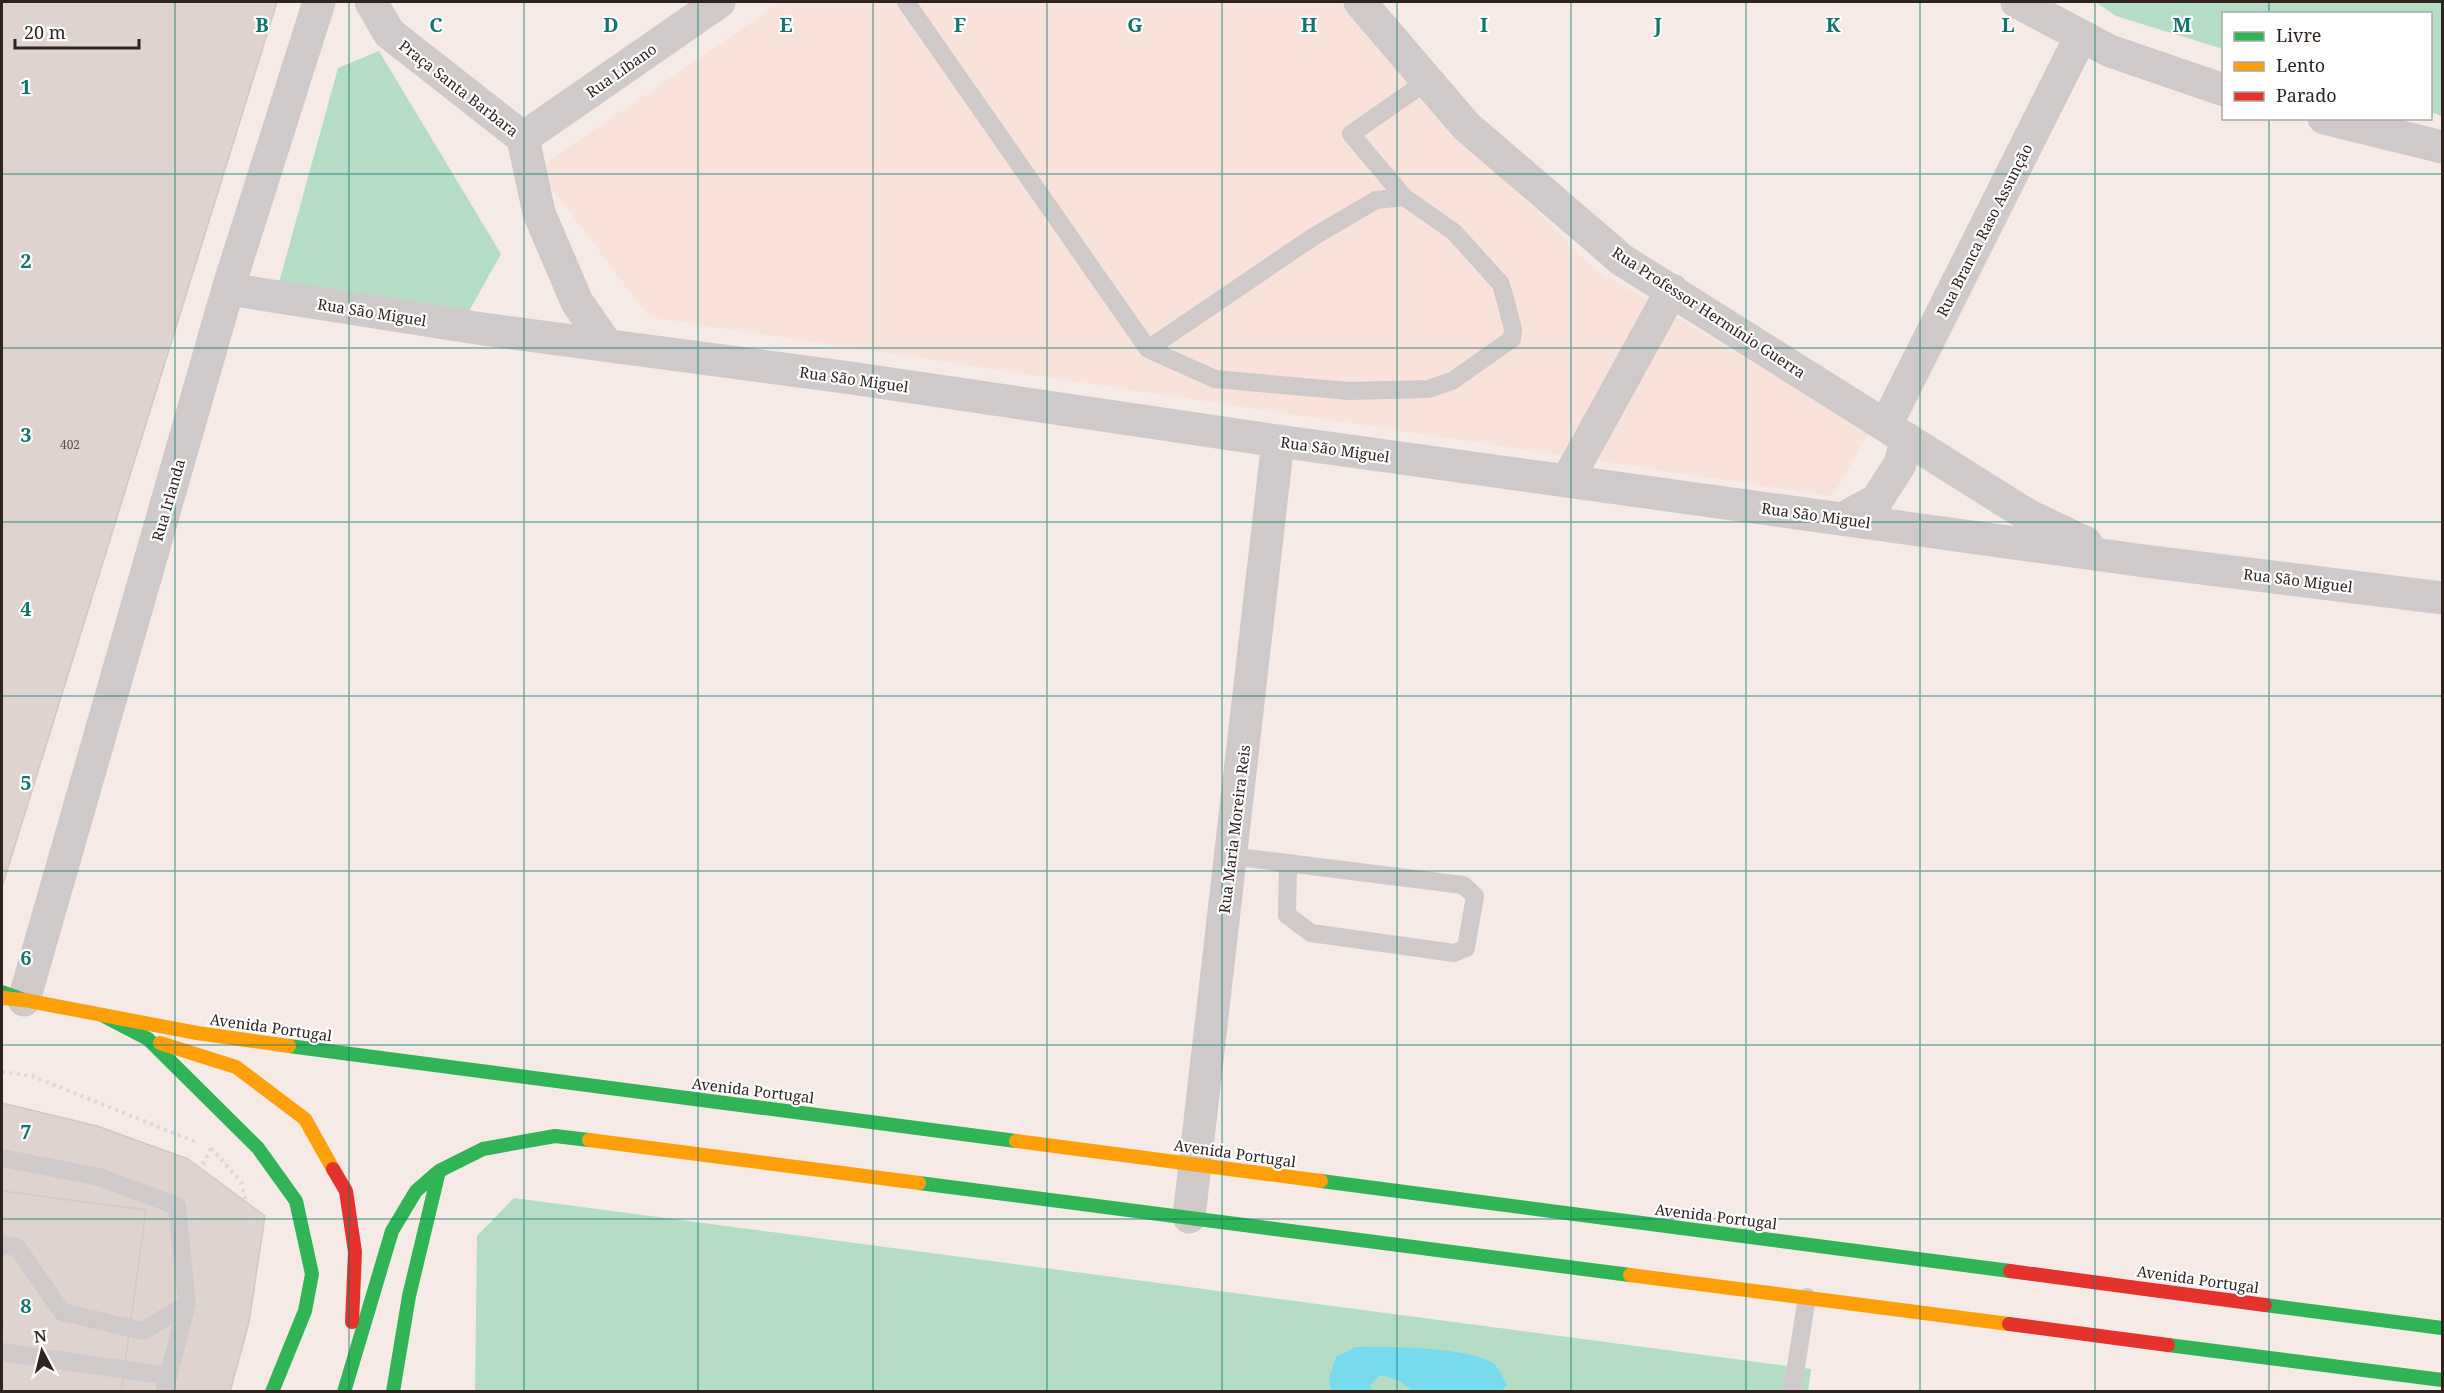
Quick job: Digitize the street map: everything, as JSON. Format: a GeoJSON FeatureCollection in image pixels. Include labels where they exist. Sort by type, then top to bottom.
{"type":"FeatureCollection","features":[{"type":"Feature","properties":{"kind":"main road","name":"Avenida Portugal"},"geometry":{"type":"LineString","coordinates":[[9,997],[197,1033],[317,1050],[2442,1328]]}},
{"type":"Feature","properties":{"kind":"main road"},"geometry":{"type":"LineString","coordinates":[[102,1015],[148,1039],[236,1067],[305,1119],[346,1191],[356,1252],[352,1324],[339,1392]]}},
{"type":"Feature","properties":{"kind":"main road"},"geometry":{"type":"LineString","coordinates":[[148,1039],[240,1128],[258,1148],[296,1201],[312,1274],[305,1311],[272,1392]]}},
{"type":"Feature","properties":{"kind":"main road"},"geometry":{"type":"LineString","coordinates":[[344,1392],[392,1231],[416,1191],[439,1171],[483,1149],[555,1136],[2442,1380]]}},
{"type":"Feature","properties":{"kind":"main road"},"geometry":{"type":"LineString","coordinates":[[393,1392],[409,1296],[439,1171]]}},
{"type":"Feature","properties":{"kind":"street","name":"Rua Irlanda"},"geometry":{"type":"LineString","coordinates":[[9,997],[319,2]]}},
{"type":"Feature","properties":{"kind":"street","name":"Praça Santa Barbara"},"geometry":{"type":"LineString","coordinates":[[371,2],[389,33],[523,138],[539,213],[577,302],[606,344]]}},
{"type":"Feature","properties":{"kind":"street","name":"Rua Líbano"},"geometry":{"type":"LineString","coordinates":[[523,138],[719,2]]}},
{"type":"Feature","properties":{"kind":"street","name":"Rua Professor Hermínio Guerra"},"geometry":{"type":"LineString","coordinates":[[1360,2],[1466,126],[1622,260],[2030,516],[2111,556]]}},
{"type":"Feature","properties":{"kind":"street"},"geometry":{"type":"LineString","coordinates":[[2017,2],[2110,51],[2222,90]]}},
{"type":"Feature","properties":{"kind":"street","name":"Rua Branca Raso Assunção"},"geometry":{"type":"LineString","coordinates":[[1842,519],[1877,500],[1900,464],[1897,432],[2081,36]]}},
{"type":"Feature","properties":{"kind":"street"},"geometry":{"type":"LineString","coordinates":[[2332,120],[2442,147]]}},
{"type":"Feature","properties":{"kind":"street","name":"Rua São Miguel"},"geometry":{"type":"LineString","coordinates":[[228,289],[483,328],[1278,441],[2111,556],[2442,598]]}},
{"type":"Feature","properties":{"kind":"street"},"geometry":{"type":"LineString","coordinates":[[1567,481],[1672,290]]}},
{"type":"Feature","properties":{"kind":"street","name":"Rua Maria Moreira Reis"},"geometry":{"type":"LineString","coordinates":[[1189,1217],[1278,441]]}},
{"type":"Feature","properties":{"kind":"lane"},"geometry":{"type":"LineString","coordinates":[[906,2],[1148,349],[1215,379],[1349,391],[1428,388],[1452,381],[1512,339],[1513,329],[1501,284],[1454,232],[1404,197],[1351,134],[1427,81]]}},
{"type":"Feature","properties":{"kind":"lane"},"geometry":{"type":"LineString","coordinates":[[1148,349],[1313,237],[1376,200],[1404,197]]}},
{"type":"Feature","properties":{"kind":"lane"},"geometry":{"type":"LineString","coordinates":[[1230,856],[1288,863],[1463,885],[1475,896],[1466,948],[1454,954],[1311,933],[1287,915],[1288,863]]}},
{"type":"Feature","properties":{"kind":"lane"},"geometry":{"type":"LineString","coordinates":[[2,1158],[99,1177],[177,1206],[187,1304],[166,1384],[2,1352]]}},
{"type":"Feature","properties":{"kind":"lane"},"geometry":{"type":"LineString","coordinates":[[9,1246],[62,1312],[143,1330],[187,1304]]}},
{"type":"Feature","properties":{"kind":"lane"},"geometry":{"type":"LineString","coordinates":[[1792,1392],[1807,1298]]}},
{"type":"Feature","properties":{"kind":"path"},"geometry":{"type":"LineString","coordinates":[[2,1072],[32,1076],[212,1148],[241,1182],[251,1223],[232,1242],[211,1241],[184,1204],[212,1148],[240,1128]]}},
{"type":"Feature","properties":{"kind":"path"},"geometry":{"type":"LineString","coordinates":[[5,1328],[9,1246]]}},
{"type":"Feature","properties":{"kind":"shaded area"},"geometry":{"type":"Polygon","coordinates":[[[781,2],[1351,2],[1459,133],[1593,268],[1870,432],[1832,496],[649,317],[537,169],[781,2]]]}},
{"type":"Feature","properties":{"kind":"green space"},"geometry":{"type":"Polygon","coordinates":[[[2096,2],[2442,2],[2442,116],[2432,112],[2432,12],[2222,12],[2222,49],[2116,16],[2096,2]]]}},
{"type":"Feature","properties":{"kind":"green space"},"geometry":{"type":"Polygon","coordinates":[[[379,51],[501,254],[468,313],[277,290],[338,68],[379,51]]]}},
{"type":"Feature","properties":{"kind":"green space"},"geometry":{"type":"Polygon","coordinates":[[[514,1198],[1811,1369],[1808,1392],[475,1392],[477,1236],[514,1198]]]}},
{"type":"Feature","properties":{"kind":"water"},"geometry":{"type":"Polygon","coordinates":[[[1355,1347],[1428,1349],[1469,1354],[1495,1365],[1507,1385],[1501,1391],[1412,1391],[1400,1381],[1380,1375],[1370,1386],[1374,1391],[1331,1391],[1329,1378],[1336,1357],[1355,1347]]]}},
{"type":"Feature","properties":{"kind":"building"},"geometry":{"type":"Polygon","coordinates":[[[2,2],[277,2],[2,887],[2,2]]]}},
{"type":"Feature","properties":{"kind":"building"},"geometry":{"type":"Polygon","coordinates":[[[2,1103],[97,1126],[188,1159],[265,1216],[249,1322],[230,1392],[2,1392],[2,1103]]]}},
{"type":"Feature","properties":{"kind":"building"},"geometry":{"type":"Polygon","coordinates":[[[2,1191],[146,1210],[121,1392],[2,1392],[2,1191]]]}},
{"type":"Feature","properties":{"kind":"traffic: fast"},"geometry":{"type":"LineString","coordinates":[[2,992],[24,1000]]}},
{"type":"Feature","properties":{"kind":"traffic: fast"},"geometry":{"type":"LineString","coordinates":[[102,1015],[148,1039],[258,1148],[296,1201],[312,1274],[305,1311],[272,1392]]}},
{"type":"Feature","properties":{"kind":"traffic: fast"},"geometry":{"type":"LineString","coordinates":[[289,1046],[1016,1141]]}},
{"type":"Feature","properties":{"kind":"traffic: fast"},"geometry":{"type":"LineString","coordinates":[[344,1392],[392,1231],[416,1191],[439,1171],[483,1149],[555,1136],[589,1140]]}},
{"type":"Feature","properties":{"kind":"traffic: fast"},"geometry":{"type":"LineString","coordinates":[[393,1392],[409,1296],[439,1171]]}},
{"type":"Feature","properties":{"kind":"traffic: fast"},"geometry":{"type":"LineString","coordinates":[[1321,1181],[2010,1271]]}},
{"type":"Feature","properties":{"kind":"traffic: fast"},"geometry":{"type":"LineString","coordinates":[[919,1183],[1630,1275]]}},
{"type":"Feature","properties":{"kind":"traffic: fast"},"geometry":{"type":"LineString","coordinates":[[2265,1305],[2442,1328]]}},
{"type":"Feature","properties":{"kind":"traffic: fast"},"geometry":{"type":"LineString","coordinates":[[2168,1345],[2442,1380]]}},
{"type":"Feature","properties":{"kind":"traffic: slow"},"geometry":{"type":"LineString","coordinates":[[2,998],[24,1000],[197,1033],[289,1046]]}},
{"type":"Feature","properties":{"kind":"traffic: slow"},"geometry":{"type":"LineString","coordinates":[[160,1043],[236,1067],[305,1119],[333,1169]]}},
{"type":"Feature","properties":{"kind":"traffic: slow"},"geometry":{"type":"LineString","coordinates":[[589,1140],[919,1183]]}},
{"type":"Feature","properties":{"kind":"traffic: slow"},"geometry":{"type":"LineString","coordinates":[[1016,1141],[1321,1181]]}},
{"type":"Feature","properties":{"kind":"traffic: slow"},"geometry":{"type":"LineString","coordinates":[[1630,1275],[2009,1324]]}},
{"type":"Feature","properties":{"kind":"traffic: jam"},"geometry":{"type":"LineString","coordinates":[[333,1169],[346,1191],[355,1252],[352,1322]]}},
{"type":"Feature","properties":{"kind":"traffic: jam"},"geometry":{"type":"LineString","coordinates":[[2010,1271],[2265,1305]]}},
{"type":"Feature","properties":{"kind":"traffic: jam"},"geometry":{"type":"LineString","coordinates":[[2009,1324],[2168,1345]]}}]}
